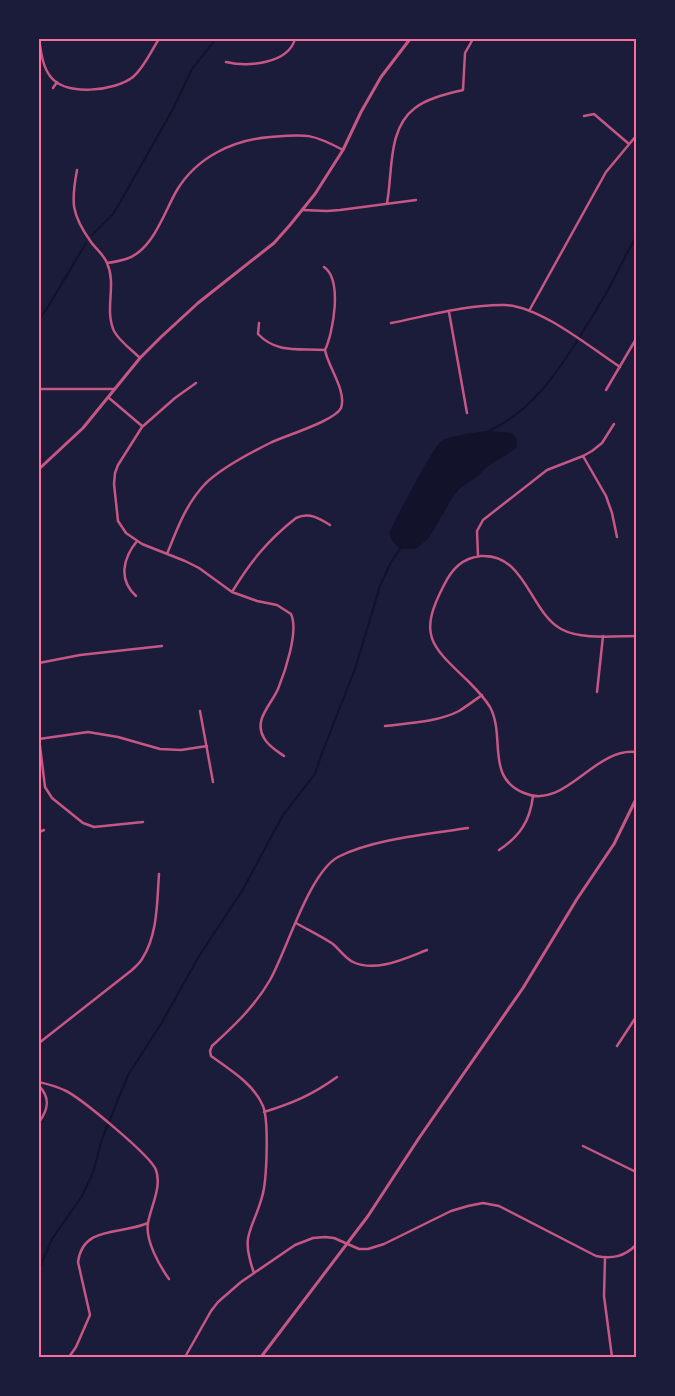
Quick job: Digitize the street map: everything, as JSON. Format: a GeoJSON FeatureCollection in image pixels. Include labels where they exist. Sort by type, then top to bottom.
{"type":"FeatureCollection","features":[{"type":"Feature","properties":{"kind":"street"},"geometry":{"type":"LineString","coordinates":[[39,39],[46,69],[51,78],[70,88],[89,90],[121,83],[138,72],[159,39]]}},
{"type":"Feature","properties":{"kind":"street"},"geometry":{"type":"LineString","coordinates":[[226,62],[239,65],[266,62],[283,55],[293,47],[296,39]]}},
{"type":"Feature","properties":{"kind":"street"},"geometry":{"type":"LineString","coordinates":[[39,469],[73,439],[109,398],[140,358],[198,303],[274,242],[290,226],[315,194],[343,150],[374,88],[410,39]]}},
{"type":"Feature","properties":{"kind":"street"},"geometry":{"type":"LineString","coordinates":[[387,203],[391,182],[394,141],[398,131],[406,117],[416,107],[462,90],[465,54],[473,39]]}},
{"type":"Feature","properties":{"kind":"street"},"geometry":{"type":"LineString","coordinates":[[54,88],[57,82]]}},
{"type":"Feature","properties":{"kind":"street"},"geometry":{"type":"LineString","coordinates":[[584,116],[594,114],[629,144]]}},
{"type":"Feature","properties":{"kind":"street"},"geometry":{"type":"LineString","coordinates":[[107,263],[128,259],[144,247],[156,232],[178,188],[196,168],[215,152],[231,145],[252,140],[298,134],[316,137],[343,150]]}},
{"type":"Feature","properties":{"kind":"street"},"geometry":{"type":"LineString","coordinates":[[529,311],[606,172],[636,136]]}},
{"type":"Feature","properties":{"kind":"street"},"geometry":{"type":"LineString","coordinates":[[77,170],[72,194],[74,208],[80,224],[107,263],[112,283],[109,307],[111,323],[119,338],[140,358]]}},
{"type":"Feature","properties":{"kind":"street"},"geometry":{"type":"LineString","coordinates":[[302,210],[327,211],[416,200]]}},
{"type":"Feature","properties":{"kind":"street"},"geometry":{"type":"LineString","coordinates":[[167,554],[174,532],[184,513],[206,482],[271,442],[331,418],[340,408],[342,398],[325,350],[329,341],[335,298],[332,278],[329,270],[324,267]]}},
{"type":"Feature","properties":{"kind":"street"},"geometry":{"type":"LineString","coordinates":[[391,323],[473,308],[507,305],[529,311],[547,319],[620,367]]}},
{"type":"Feature","properties":{"kind":"street"},"geometry":{"type":"LineString","coordinates":[[449,312],[467,412]]}},
{"type":"Feature","properties":{"kind":"street"},"geometry":{"type":"LineString","coordinates":[[259,323],[258,334],[273,346],[290,349],[325,350]]}},
{"type":"Feature","properties":{"kind":"street"},"geometry":{"type":"LineString","coordinates":[[606,390],[636,339]]}},
{"type":"Feature","properties":{"kind":"street"},"geometry":{"type":"LineString","coordinates":[[196,383],[175,398],[142,427],[118,465],[114,484],[118,521],[126,533],[137,542],[199,568],[232,592],[288,610],[293,618],[293,637],[285,669],[278,688],[262,715],[261,725],[266,742],[284,756]]}},
{"type":"Feature","properties":{"kind":"street"},"geometry":{"type":"LineString","coordinates":[[39,389],[115,389]]}},
{"type":"Feature","properties":{"kind":"street"},"geometry":{"type":"LineString","coordinates":[[109,398],[142,427]]}},
{"type":"Feature","properties":{"kind":"street"},"geometry":{"type":"LineString","coordinates":[[478,556],[477,530],[483,520],[547,470],[583,456],[602,443],[614,424]]}},
{"type":"Feature","properties":{"kind":"street"},"geometry":{"type":"LineString","coordinates":[[583,456],[606,496],[617,537]]}},
{"type":"Feature","properties":{"kind":"street"},"geometry":{"type":"LineString","coordinates":[[232,592],[260,551],[296,518],[302,515],[314,516],[330,525]]}},
{"type":"Feature","properties":{"kind":"street"},"geometry":{"type":"LineString","coordinates":[[136,596],[128,589],[124,574],[128,556],[137,542]]}},
{"type":"Feature","properties":{"kind":"street"},"geometry":{"type":"LineString","coordinates":[[636,636],[602,636],[572,633],[556,626],[514,569],[500,559],[488,556],[478,556],[462,562],[450,574],[434,605],[430,622],[432,640],[436,647],[447,661],[482,695],[490,707],[496,724],[500,769],[504,777],[516,789],[533,796],[542,797],[553,794],[617,753],[636,752]]}},
{"type":"Feature","properties":{"kind":"street"},"geometry":{"type":"LineString","coordinates":[[597,692],[602,636]]}},
{"type":"Feature","properties":{"kind":"street"},"geometry":{"type":"LineString","coordinates":[[39,663],[80,654],[162,646]]}},
{"type":"Feature","properties":{"kind":"street"},"geometry":{"type":"LineString","coordinates":[[386,726],[449,715],[459,711],[482,695]]}},
{"type":"Feature","properties":{"kind":"street"},"geometry":{"type":"LineString","coordinates":[[200,710],[214,782]]}},
{"type":"Feature","properties":{"kind":"street"},"geometry":{"type":"LineString","coordinates":[[143,822],[94,827],[83,823],[52,798],[45,787],[39,738],[88,732],[118,737],[160,749],[181,750],[207,746]]}},
{"type":"Feature","properties":{"kind":"street"},"geometry":{"type":"LineString","coordinates":[[499,850],[519,834],[527,822],[533,796]]}},
{"type":"Feature","properties":{"kind":"street"},"geometry":{"type":"LineString","coordinates":[[261,1357],[348,1244],[532,974],[577,899],[614,844],[636,799]]}},
{"type":"Feature","properties":{"kind":"street"},"geometry":{"type":"LineString","coordinates":[[254,1273],[248,1257],[246,1244],[262,1196],[267,1143],[263,1106],[250,1087],[211,1056],[212,1046],[242,1018],[265,988],[285,951],[314,886],[323,872],[336,858],[378,843],[468,828]]}},
{"type":"Feature","properties":{"kind":"street"},"geometry":{"type":"LineString","coordinates":[[39,832],[44,830]]}},
{"type":"Feature","properties":{"kind":"street"},"geometry":{"type":"LineString","coordinates":[[39,1043],[132,970],[142,959],[150,944],[155,925],[159,874]]}},
{"type":"Feature","properties":{"kind":"street"},"geometry":{"type":"LineString","coordinates":[[296,923],[334,945],[353,962],[362,965],[394,962],[427,950]]}},
{"type":"Feature","properties":{"kind":"street"},"geometry":{"type":"LineString","coordinates":[[617,1046],[636,1017]]}},
{"type":"Feature","properties":{"kind":"street"},"geometry":{"type":"LineString","coordinates":[[264,1112],[292,1104],[315,1093],[337,1078]]}},
{"type":"Feature","properties":{"kind":"street"},"geometry":{"type":"LineString","coordinates":[[39,1082],[65,1090],[86,1104],[148,1158],[156,1170],[157,1178],[153,1206],[148,1223],[153,1251],[158,1264],[169,1279]]}},
{"type":"Feature","properties":{"kind":"street"},"geometry":{"type":"LineString","coordinates":[[39,1086],[44,1091],[47,1100],[47,1108],[39,1122]]}},
{"type":"Feature","properties":{"kind":"street"},"geometry":{"type":"LineString","coordinates":[[584,1146],[636,1172]]}},
{"type":"Feature","properties":{"kind":"street"},"geometry":{"type":"LineString","coordinates":[[185,1357],[211,1311],[241,1282],[295,1245],[313,1238],[334,1238],[364,1249],[376,1247],[451,1211],[483,1203],[499,1206],[596,1256],[605,1258],[623,1255],[636,1245]]}},
{"type":"Feature","properties":{"kind":"street"},"geometry":{"type":"LineString","coordinates":[[69,1357],[88,1323],[90,1315],[78,1262],[79,1254],[84,1244],[95,1236],[148,1223]]}},
{"type":"Feature","properties":{"kind":"street"},"geometry":{"type":"LineString","coordinates":[[605,1258],[604,1296],[612,1357]]}},
{"type":"Feature","properties":{"kind":"shaded area"},"geometry":{"type":"Polygon","coordinates":[[[489,431],[512,433],[517,439],[517,447],[489,465],[478,476],[459,489],[429,538],[415,549],[400,549],[391,539],[390,531],[424,467],[438,445],[443,440],[453,437],[489,431]]]}},
{"type":"Feature","properties":{"kind":"waterway"},"geometry":{"type":"LineString","coordinates":[[92,235],[113,214],[173,109],[192,69],[216,39]]}},
{"type":"Feature","properties":{"kind":"waterway"},"geometry":{"type":"LineString","coordinates":[[489,431],[504,423],[530,403],[551,379],[602,301],[636,237]]}},
{"type":"Feature","properties":{"kind":"waterway"},"geometry":{"type":"LineString","coordinates":[[39,320],[86,243]]}},
{"type":"Feature","properties":{"kind":"waterway"},"geometry":{"type":"LineString","coordinates":[[39,1269],[52,1239],[82,1196],[93,1173],[102,1139],[128,1075],[161,1024],[199,956],[242,891],[283,815],[315,774],[355,669],[380,586],[391,562],[400,549]]}}]}
